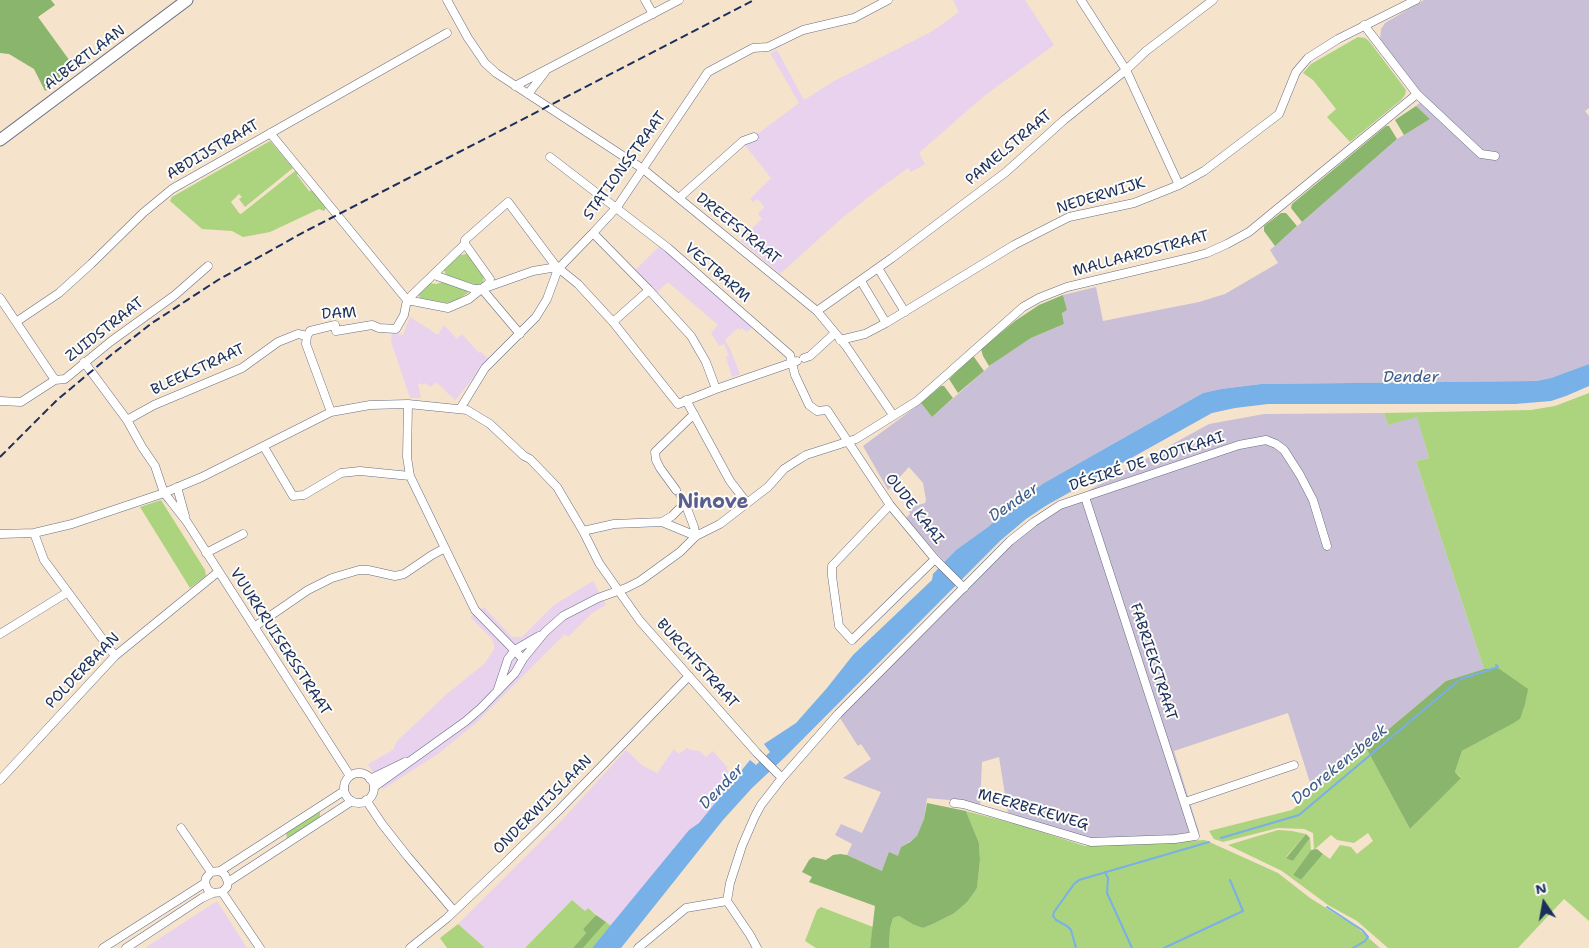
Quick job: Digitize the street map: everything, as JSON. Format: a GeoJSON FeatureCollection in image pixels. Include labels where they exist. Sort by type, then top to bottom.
{"type":"FeatureCollection","features":[{"type":"Feature","properties":{"kind":"main road","name":"ALBERTLAAN"},"geometry":{"type":"LineString","coordinates":[[0,140],[187,0]]}},
{"type":"Feature","properties":{"kind":"street","name":"DREEFSTRAAT"},"geometry":{"type":"LineString","coordinates":[[447,0],[485,63],[515,86],[643,169],[817,311],[894,415]]}},
{"type":"Feature","properties":{"kind":"street"},"geometry":{"type":"LineString","coordinates":[[645,0],[653,14]]}},
{"type":"Feature","properties":{"kind":"street"},"geometry":{"type":"LineString","coordinates":[[515,86],[679,0]]}},
{"type":"Feature","properties":{"kind":"street","name":"STATIONSSTRAAT"},"geometry":{"type":"LineString","coordinates":[[558,269],[593,234],[616,207],[708,72],[753,48],[768,47],[803,30],[854,18],[888,0]]}},
{"type":"Feature","properties":{"kind":"street"},"geometry":{"type":"LineString","coordinates":[[1081,0],[1126,70],[1179,185]]}},
{"type":"Feature","properties":{"kind":"street","name":"PAMELSTRAAT"},"geometry":{"type":"LineString","coordinates":[[817,311],[861,281],[1006,172],[1146,51],[1213,0]]}},
{"type":"Feature","properties":{"kind":"street","name":"NEDERWIJK"},"geometry":{"type":"LineString","coordinates":[[840,340],[865,334],[886,323],[1014,245],[1069,217],[1134,203],[1179,185],[1204,171],[1279,114],[1296,72],[1308,58],[1322,47],[1416,0]]}},
{"type":"Feature","properties":{"kind":"street"},"geometry":{"type":"LineString","coordinates":[[1364,25],[1417,94],[1481,154],[1495,156]]}},
{"type":"Feature","properties":{"kind":"street","name":"ABDIJSTRAAT"},"geometry":{"type":"LineString","coordinates":[[16,322],[59,293],[143,213],[172,189],[270,132],[461,26]]}},
{"type":"Feature","properties":{"kind":"street"},"geometry":{"type":"LineString","coordinates":[[528,94],[546,71]]}},
{"type":"Feature","properties":{"kind":"street","name":"MALLAARDSTRAAT"},"geometry":{"type":"LineString","coordinates":[[545,632],[574,609],[640,582],[680,552],[696,536],[720,524],[772,484],[784,468],[806,455],[856,439],[927,393],[1023,307],[1039,298],[1067,287],[1189,258],[1227,244],[1248,232],[1417,94]]}},
{"type":"Feature","properties":{"kind":"street"},"geometry":{"type":"LineString","coordinates":[[270,132],[407,300],[448,308],[469,299],[489,283],[490,279],[465,244]]}},
{"type":"Feature","properties":{"kind":"street"},"geometry":{"type":"LineString","coordinates":[[679,198],[743,141],[754,137]]}},
{"type":"Feature","properties":{"kind":"street","name":"VESTBARM"},"geometry":{"type":"LineString","coordinates":[[550,157],[668,248],[798,361],[800,388],[809,404],[817,411],[827,410],[849,441]]}},
{"type":"Feature","properties":{"kind":"street"},"geometry":{"type":"LineString","coordinates":[[407,300],[465,244],[465,240],[508,202],[558,269],[578,284],[613,322],[678,404],[810,356],[835,333]]}},
{"type":"Feature","properties":{"kind":"street"},"geometry":{"type":"LineString","coordinates":[[593,234],[649,290],[691,336],[706,362],[716,389]]}},
{"type":"Feature","properties":{"kind":"street","name":"ZUIDSTRAAT"},"geometry":{"type":"LineString","coordinates":[[0,401],[21,402],[55,380],[65,379],[84,362],[174,295],[208,266]]}},
{"type":"Feature","properties":{"kind":"street"},"geometry":{"type":"LineString","coordinates":[[434,275],[474,289],[482,289],[533,271],[551,268],[558,269]]}},
{"type":"Feature","properties":{"kind":"street"},"geometry":{"type":"LineString","coordinates":[[878,268],[905,312]]}},
{"type":"Feature","properties":{"kind":"street"},"geometry":{"type":"LineString","coordinates":[[460,409],[485,368],[536,317],[547,299],[558,269]]}},
{"type":"Feature","properties":{"kind":"street"},"geometry":{"type":"LineString","coordinates":[[861,281],[886,323]]}},
{"type":"Feature","properties":{"kind":"street"},"geometry":{"type":"LineString","coordinates":[[482,289],[520,334]]}},
{"type":"Feature","properties":{"kind":"street"},"geometry":{"type":"LineString","coordinates":[[613,322],[649,290]]}},
{"type":"Feature","properties":{"kind":"street"},"geometry":{"type":"LineString","coordinates":[[0,298],[55,380]]}},
{"type":"Feature","properties":{"kind":"street","name":"DAM"},"geometry":{"type":"LineString","coordinates":[[331,412],[306,344],[306,336],[310,331],[335,325],[336,331],[372,325],[379,328],[396,329],[404,315],[407,300]]}},
{"type":"Feature","properties":{"kind":"street","name":"BLEEKSTRAAT"},"geometry":{"type":"LineString","coordinates":[[127,420],[154,405],[242,368],[278,342],[298,334],[306,336]]}},
{"type":"Feature","properties":{"kind":"street"},"geometry":{"type":"LineString","coordinates":[[84,362],[127,420],[155,466],[164,493]]}},
{"type":"Feature","properties":{"kind":"street"},"geometry":{"type":"LineString","coordinates":[[686,400],[730,481],[747,503]]}},
{"type":"Feature","properties":{"kind":"street"},"geometry":{"type":"LineString","coordinates":[[408,404],[407,457],[410,476],[475,610],[523,658]]}},
{"type":"Feature","properties":{"kind":"street","name":"BURCHTSTRAAT"},"geometry":{"type":"LineString","coordinates":[[0,534],[34,533],[72,524],[164,493],[264,447],[331,412],[370,405],[408,404],[467,410],[483,418],[524,456],[530,459],[557,487],[584,531],[599,563],[640,621],[777,773]]}},
{"type":"Feature","properties":{"kind":"street"},"geometry":{"type":"LineString","coordinates":[[676,490],[660,468],[655,452],[694,414]]}},
{"type":"Feature","properties":{"kind":"street","name":"DÉSIRÉ DE BODTKAAI"},"geometry":{"type":"LineString","coordinates":[[727,901],[730,883],[742,846],[777,773],[1010,541],[1060,505],[1239,446],[1266,440],[1284,450],[1296,468],[1313,500],[1327,546]]}},
{"type":"Feature","properties":{"kind":"street","name":"OUDE KAAI"},"geometry":{"type":"LineString","coordinates":[[849,441],[890,505],[936,559],[963,587]]}},
{"type":"Feature","properties":{"kind":"street"},"geometry":{"type":"LineString","coordinates":[[264,447],[293,496],[304,495],[341,473],[360,471],[410,476]]}},
{"type":"Feature","properties":{"kind":"street","name":"VUURKRUISERSSTRAAT"},"geometry":{"type":"LineString","coordinates":[[177,487],[187,522]]}},
{"type":"Feature","properties":{"kind":"street","name":"VUURKRUISERSSTRAAT"},"geometry":{"type":"LineString","coordinates":[[164,493],[187,522],[350,776]]}},
{"type":"Feature","properties":{"kind":"street","name":"FABRIEKSTRAAT"},"geometry":{"type":"LineString","coordinates":[[1085,497],[1195,836]]}},
{"type":"Feature","properties":{"kind":"street"},"geometry":{"type":"LineString","coordinates":[[662,522],[685,504],[696,536]]}},
{"type":"Feature","properties":{"kind":"street"},"geometry":{"type":"LineString","coordinates":[[890,505],[832,566],[839,626],[852,640],[936,559]]}},
{"type":"Feature","properties":{"kind":"street"},"geometry":{"type":"LineString","coordinates":[[584,531],[614,524],[662,522],[696,536]]}},
{"type":"Feature","properties":{"kind":"street"},"geometry":{"type":"LineString","coordinates":[[34,533],[44,560],[115,656]]}},
{"type":"Feature","properties":{"kind":"street"},"geometry":{"type":"LineString","coordinates":[[206,553],[243,534]]}},
{"type":"Feature","properties":{"kind":"street"},"geometry":{"type":"LineString","coordinates":[[254,627],[308,590],[332,578],[359,570],[395,576],[404,574],[445,548]]}},
{"type":"Feature","properties":{"kind":"street","name":"POLDERBAAN"},"geometry":{"type":"LineString","coordinates":[[0,780],[115,656],[218,572]]}},
{"type":"Feature","properties":{"kind":"street"},"geometry":{"type":"LineString","coordinates":[[0,634],[68,592]]}},
{"type":"Feature","properties":{"kind":"street"},"geometry":{"type":"LineString","coordinates":[[496,693],[508,659],[515,650],[545,632]]}},
{"type":"Feature","properties":{"kind":"street"},"geometry":{"type":"LineString","coordinates":[[374,787],[370,778],[363,773],[350,776],[346,780],[344,791],[352,801],[358,803],[366,800],[371,796],[374,787],[466,722],[515,673],[523,658],[545,632]]}},
{"type":"Feature","properties":{"kind":"street","name":"ONDERWIJSLAAN"},"geometry":{"type":"LineString","coordinates":[[410,948],[454,911],[559,810],[689,676]]}},
{"type":"Feature","properties":{"kind":"street"},"geometry":{"type":"LineString","coordinates":[[370,778],[424,752]]}},
{"type":"Feature","properties":{"kind":"street"},"geometry":{"type":"LineString","coordinates":[[1185,802],[1294,766]]}},
{"type":"Feature","properties":{"kind":"street"},"geometry":{"type":"LineString","coordinates":[[210,872],[220,871],[344,791]]}},
{"type":"Feature","properties":{"kind":"street"},"geometry":{"type":"LineString","coordinates":[[366,800],[408,858],[454,911]]}},
{"type":"Feature","properties":{"kind":"street"},"geometry":{"type":"LineString","coordinates":[[228,882],[352,801]]}},
{"type":"Feature","properties":{"kind":"street","name":"MEERBEKEWEG"},"geometry":{"type":"LineString","coordinates":[[954,803],[963,804],[1091,842],[1175,839],[1195,836]]}},
{"type":"Feature","properties":{"kind":"street"},"geometry":{"type":"LineString","coordinates":[[181,828],[210,872]]}},
{"type":"Feature","properties":{"kind":"street"},"geometry":{"type":"LineString","coordinates":[[126,948],[202,898],[222,892],[227,887],[228,882],[225,875],[220,871]]}},
{"type":"Feature","properties":{"kind":"street"},"geometry":{"type":"LineString","coordinates":[[210,872],[205,883],[208,890],[213,894]]}},
{"type":"Feature","properties":{"kind":"street"},"geometry":{"type":"LineString","coordinates":[[103,948],[205,883]]}},
{"type":"Feature","properties":{"kind":"street"},"geometry":{"type":"LineString","coordinates":[[222,892],[260,948]]}},
{"type":"Feature","properties":{"kind":"street"},"geometry":{"type":"LineString","coordinates":[[638,948],[686,908],[727,901],[757,948]]}},
{"type":"Feature","properties":{"kind":"street"},"geometry":{"type":"LineString","coordinates":[[134,928],[141,938]]}},
{"type":"Feature","properties":{"kind":"shaded area"},"geometry":{"type":"Polygon","coordinates":[[[953,0],[1025,0],[1054,45],[984,96],[919,153],[925,164],[911,172],[908,168],[879,189],[842,218],[780,274],[740,240],[762,219],[758,214],[764,207],[757,199],[753,202],[750,199],[771,178],[744,144],[799,103],[770,53],[777,50],[804,100],[834,81],[929,33],[947,21],[959,12],[953,0]]]}},
{"type":"Feature","properties":{"kind":"shaded area"},"geometry":{"type":"Polygon","coordinates":[[[1424,0],[1589,0],[1589,108],[1585,111],[1589,116],[1589,364],[1551,378],[1536,381],[1261,384],[1203,393],[1044,483],[956,550],[945,562],[906,518],[910,514],[908,508],[925,503],[923,483],[909,467],[888,490],[863,446],[921,403],[932,417],[993,363],[1031,338],[1064,324],[1062,312],[1067,310],[1063,295],[1096,287],[1103,321],[1199,302],[1225,294],[1278,263],[1270,250],[1397,139],[1430,119],[1416,106],[1424,99],[1422,93],[1380,39],[1381,29],[1385,23],[1424,0]]]}},
{"type":"Feature","properties":{"kind":"shaded area"},"geometry":{"type":"Polygon","coordinates":[[[660,246],[753,326],[747,332],[742,328],[740,330],[738,328],[725,340],[740,374],[732,377],[726,357],[729,356],[724,344],[719,346],[711,333],[718,325],[668,282],[656,293],[634,271],[660,246]]]}},
{"type":"Feature","properties":{"kind":"shaded area"},"geometry":{"type":"Polygon","coordinates":[[[410,317],[438,335],[444,325],[457,339],[462,334],[479,353],[481,352],[489,359],[455,400],[436,382],[431,387],[425,383],[422,385],[418,384],[421,398],[410,398],[391,341],[392,333],[403,335],[410,317]]]}},
{"type":"Feature","properties":{"kind":"shaded area"},"geometry":{"type":"Polygon","coordinates":[[[1384,413],[1388,425],[1417,416],[1429,458],[1416,461],[1484,669],[1446,681],[1313,792],[1288,713],[1174,751],[1199,832],[1180,836],[1088,838],[1008,813],[999,757],[982,762],[980,805],[927,798],[924,819],[917,837],[901,847],[899,856],[882,871],[847,855],[852,844],[835,835],[841,824],[862,833],[881,792],[843,778],[871,759],[861,744],[858,746],[840,718],[1010,544],[1049,515],[1093,488],[1209,424],[1264,414],[1384,413]]]}},
{"type":"Feature","properties":{"kind":"shaded area"},"geometry":{"type":"Polygon","coordinates":[[[593,581],[606,605],[592,613],[568,637],[565,634],[477,722],[438,754],[383,789],[368,764],[393,750],[397,741],[448,693],[484,664],[494,650],[492,639],[470,617],[484,607],[512,637],[522,637],[554,605],[593,581]]]}},
{"type":"Feature","properties":{"kind":"shaded area"},"geometry":{"type":"Polygon","coordinates":[[[687,748],[700,751],[706,757],[713,751],[728,768],[726,769],[737,777],[699,823],[689,830],[611,926],[588,908],[585,911],[572,900],[525,948],[485,948],[458,924],[562,820],[626,750],[642,765],[657,773],[674,749],[679,754],[687,748]]]}},
{"type":"Feature","properties":{"kind":"shaded area"},"geometry":{"type":"Polygon","coordinates":[[[217,901],[247,948],[145,948],[217,901]]]}},
{"type":"Feature","properties":{"kind":"green space"},"geometry":{"type":"Polygon","coordinates":[[[0,0],[51,0],[55,5],[38,17],[75,68],[45,91],[34,69],[9,54],[0,53],[0,0]]]}},
{"type":"Feature","properties":{"kind":"green space"},"geometry":{"type":"Polygon","coordinates":[[[1358,37],[1369,41],[1406,90],[1401,100],[1350,142],[1327,117],[1336,109],[1313,80],[1303,73],[1311,64],[1358,37]]]}},
{"type":"Feature","properties":{"kind":"green space"},"geometry":{"type":"Polygon","coordinates":[[[1416,106],[1430,119],[1404,135],[1395,120],[1416,106]]]}},
{"type":"Feature","properties":{"kind":"green space"},"geometry":{"type":"Polygon","coordinates":[[[1386,126],[1389,126],[1397,139],[1302,222],[1291,208],[1292,204],[1386,126]]]}},
{"type":"Feature","properties":{"kind":"green space"},"geometry":{"type":"Polygon","coordinates":[[[270,141],[293,168],[245,207],[239,199],[242,197],[239,194],[231,202],[239,213],[241,214],[295,171],[298,172],[297,175],[309,191],[315,190],[322,199],[326,208],[324,211],[319,209],[270,232],[243,237],[232,231],[202,229],[170,201],[172,197],[270,141]]]}},
{"type":"Feature","properties":{"kind":"green space"},"geometry":{"type":"Polygon","coordinates":[[[1281,213],[1286,213],[1297,226],[1275,246],[1264,231],[1264,226],[1281,213]]]}},
{"type":"Feature","properties":{"kind":"green space"},"geometry":{"type":"Polygon","coordinates":[[[469,254],[484,276],[483,282],[477,285],[446,275],[444,270],[460,255],[469,254]]]}},
{"type":"Feature","properties":{"kind":"green space"},"geometry":{"type":"Polygon","coordinates":[[[443,282],[467,290],[468,293],[457,300],[447,303],[420,298],[418,294],[429,283],[443,282]]]}},
{"type":"Feature","properties":{"kind":"green space"},"geometry":{"type":"Polygon","coordinates":[[[1063,295],[1067,310],[1062,313],[1064,324],[1031,338],[989,366],[981,349],[1015,321],[1039,305],[1063,295]]]}},
{"type":"Feature","properties":{"kind":"green space"},"geometry":{"type":"Polygon","coordinates":[[[974,357],[984,371],[958,393],[949,379],[974,357]]]}},
{"type":"Feature","properties":{"kind":"green space"},"geometry":{"type":"Polygon","coordinates":[[[941,386],[944,386],[953,398],[932,417],[921,403],[941,386]]]}},
{"type":"Feature","properties":{"kind":"green space"},"geometry":{"type":"Polygon","coordinates":[[[1589,393],[1589,921],[1564,899],[1518,948],[1388,948],[1357,921],[1328,905],[1282,871],[1228,845],[1278,830],[1306,834],[1286,857],[1293,861],[1310,838],[1311,850],[1293,875],[1301,880],[1323,854],[1330,859],[1340,845],[1351,847],[1357,854],[1373,841],[1368,833],[1354,843],[1337,840],[1331,835],[1314,850],[1313,833],[1304,829],[1278,828],[1223,842],[1214,839],[1209,831],[1292,810],[1366,748],[1410,829],[1461,777],[1455,772],[1462,751],[1520,719],[1498,668],[1484,669],[1416,461],[1429,458],[1417,417],[1388,425],[1384,413],[1531,410],[1555,406],[1589,393]]]}},
{"type":"Feature","properties":{"kind":"green space"},"geometry":{"type":"Polygon","coordinates":[[[161,500],[205,570],[206,576],[190,588],[140,507],[161,500]]]}},
{"type":"Feature","properties":{"kind":"green space"},"geometry":{"type":"Polygon","coordinates":[[[1498,668],[1528,689],[1520,719],[1462,751],[1455,772],[1461,778],[1410,829],[1366,748],[1446,681],[1484,669],[1498,668]]]}},
{"type":"Feature","properties":{"kind":"green space"},"geometry":{"type":"Polygon","coordinates":[[[927,803],[966,811],[979,843],[980,860],[977,888],[967,902],[953,914],[923,928],[899,916],[893,918],[890,929],[889,948],[870,948],[875,906],[809,882],[812,877],[802,872],[813,857],[826,860],[833,855],[840,854],[847,855],[882,871],[889,852],[898,856],[901,847],[917,836],[924,819],[927,803]]]}},
{"type":"Feature","properties":{"kind":"green space"},"geometry":{"type":"Polygon","coordinates":[[[320,810],[320,817],[287,839],[286,832],[320,810]]]}},
{"type":"Feature","properties":{"kind":"green space"},"geometry":{"type":"Polygon","coordinates":[[[966,811],[1023,826],[1085,846],[1205,840],[1278,873],[1310,898],[1355,926],[1380,948],[889,948],[890,929],[893,918],[899,916],[923,928],[953,914],[977,888],[980,860],[979,843],[966,811]]]}},
{"type":"Feature","properties":{"kind":"green space"},"geometry":{"type":"Polygon","coordinates":[[[1306,834],[1310,838],[1293,861],[1286,858],[1306,834]]]}},
{"type":"Feature","properties":{"kind":"green space"},"geometry":{"type":"Polygon","coordinates":[[[1317,849],[1323,854],[1301,880],[1293,875],[1311,850],[1317,849]]]}},
{"type":"Feature","properties":{"kind":"green space"},"geometry":{"type":"Polygon","coordinates":[[[572,900],[585,911],[588,908],[596,915],[583,929],[586,933],[573,948],[525,948],[572,900]]]}},
{"type":"Feature","properties":{"kind":"green space"},"geometry":{"type":"Polygon","coordinates":[[[821,907],[873,927],[870,948],[816,948],[805,941],[817,910],[821,907]]]}},
{"type":"Feature","properties":{"kind":"green space"},"geometry":{"type":"Polygon","coordinates":[[[596,915],[606,922],[583,948],[573,948],[586,933],[583,929],[596,915]]]}},
{"type":"Feature","properties":{"kind":"green space"},"geometry":{"type":"Polygon","coordinates":[[[606,922],[611,926],[592,948],[583,948],[606,922]]]}},
{"type":"Feature","properties":{"kind":"green space"},"geometry":{"type":"Polygon","coordinates":[[[458,924],[485,948],[447,948],[440,938],[458,924]]]}},
{"type":"Feature","properties":{"kind":"water"},"geometry":{"type":"Polygon","coordinates":[[[1589,364],[1589,386],[1551,401],[1515,404],[1268,404],[1212,413],[1047,505],[1026,519],[1001,540],[752,788],[723,820],[621,948],[592,948],[689,830],[699,823],[750,760],[756,765],[770,752],[764,744],[796,723],[853,655],[932,580],[933,574],[956,550],[1044,483],[1203,393],[1221,389],[1261,384],[1536,381],[1551,378],[1589,364]]]}},
{"type":"Feature","properties":{"kind":"waterway","name":"Doorekensbeek"},"geometry":{"type":"LineString","coordinates":[[1461,679],[1498,667],[1496,665]]}},
{"type":"Feature","properties":{"kind":"waterway","name":"Doorekensbeek"},"geometry":{"type":"LineString","coordinates":[[1221,838],[1299,815],[1458,681]]}},
{"type":"Feature","properties":{"kind":"waterway","name":"Doorekensbeek"},"geometry":{"type":"LineString","coordinates":[[1076,948],[1071,930],[1053,916],[1074,884],[1079,880],[1209,842]]}},
{"type":"Feature","properties":{"kind":"waterway"},"geometry":{"type":"LineString","coordinates":[[1105,872],[1108,878],[1107,893],[1132,948]]}},
{"type":"Feature","properties":{"kind":"waterway"},"geometry":{"type":"LineString","coordinates":[[1164,948],[1243,911],[1230,880]]}},
{"type":"Feature","properties":{"kind":"waterway"},"geometry":{"type":"LineString","coordinates":[[1327,907],[1362,930],[1368,937],[1353,948]]}},
{"type":"Feature","properties":{"kind":"tunnel"},"geometry":{"type":"LineString","coordinates":[[676,490],[685,503]]}},
{"type":"Feature","properties":{"kind":"railway"},"geometry":{"type":"LineString","coordinates":[[0,457],[57,400],[111,355],[152,323],[218,280],[304,232],[754,0]]}},
{"type":"Feature","properties":{"kind":"district","name":"Ninove"},"geometry":{"type":"Point","coordinates":[713,503]}},
{"type":"Feature","properties":{"kind":"water label","name":"Dender"},"geometry":{"type":"Point","coordinates":[1411,378]}},
{"type":"Feature","properties":{"kind":"water label","name":"Dender"},"geometry":{"type":"Point","coordinates":[1014,503]}},
{"type":"Feature","properties":{"kind":"water label","name":"Dender"},"geometry":{"type":"Point","coordinates":[722,787]}}]}
